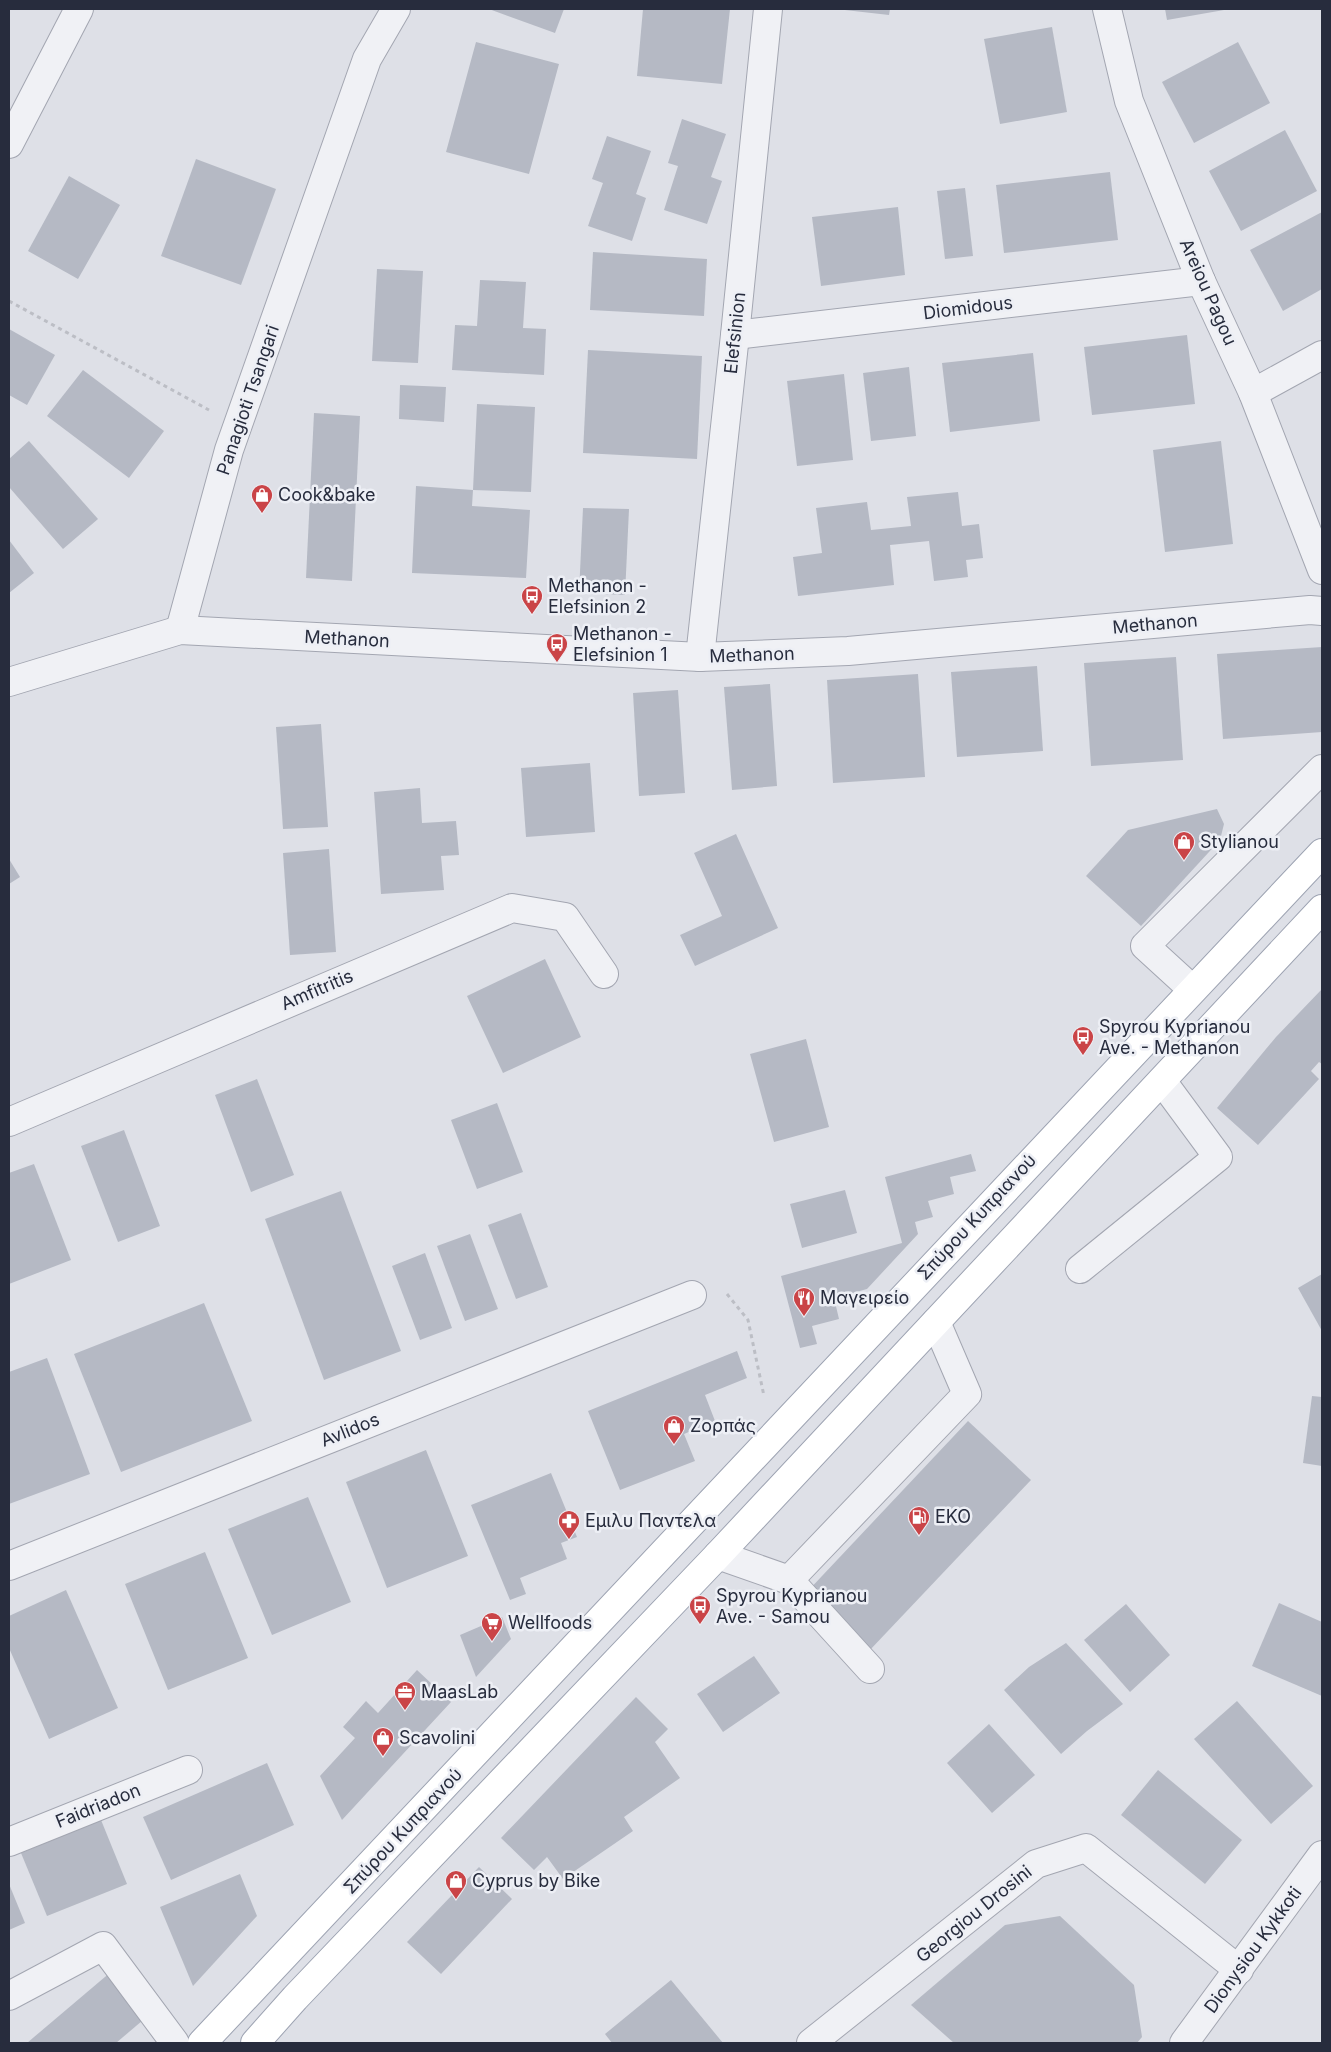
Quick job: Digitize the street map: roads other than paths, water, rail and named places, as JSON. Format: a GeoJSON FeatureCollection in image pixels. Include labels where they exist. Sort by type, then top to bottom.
{"type":"FeatureCollection","features":[{"type":"Feature","properties":{"kind":"main road","name":"Σπύρου Κυπριανού"},"geometry":{"type":"LineString","coordinates":[[202,2043],[1322,853]]}},
{"type":"Feature","properties":{"kind":"main road","name":"Σπύρου Κυπριανού"},"geometry":{"type":"LineString","coordinates":[[255,2043],[302,1991],[718,1555],[1322,909]]}},
{"type":"Feature","properties":{"kind":"street"},"geometry":{"type":"LineString","coordinates":[[9,144],[79,9]]}},
{"type":"Feature","properties":{"kind":"street","name":"Panagioti Tsangari"},"geometry":{"type":"LineString","coordinates":[[180,630],[238,425],[367,59],[396,9]]}},
{"type":"Feature","properties":{"kind":"street","name":"Elefsinion"},"geometry":{"type":"LineString","coordinates":[[700,657],[736,335],[768,9]]}},
{"type":"Feature","properties":{"kind":"street","name":"Areiou Pagou"},"geometry":{"type":"LineString","coordinates":[[1107,9],[1129,101],[1201,281],[1254,393],[1322,570]]}},
{"type":"Feature","properties":{"kind":"street","name":"Diomidous"},"geometry":{"type":"LineString","coordinates":[[736,335],[1201,281]]}},
{"type":"Feature","properties":{"kind":"street"},"geometry":{"type":"LineString","coordinates":[[1254,393],[1322,355]]}},
{"type":"Feature","properties":{"kind":"street","name":"Methanon"},"geometry":{"type":"LineString","coordinates":[[180,630],[700,657],[848,651],[1310,610],[1322,611]]}},
{"type":"Feature","properties":{"kind":"street"},"geometry":{"type":"LineString","coordinates":[[9,682],[180,630]]}},
{"type":"Feature","properties":{"kind":"street"},"geometry":{"type":"LineString","coordinates":[[1192,989],[1145,946],[1322,769]]}},
{"type":"Feature","properties":{"kind":"street","name":"Amfitritis"},"geometry":{"type":"LineString","coordinates":[[9,1122],[512,908],[564,917],[604,974]]}},
{"type":"Feature","properties":{"kind":"street"},"geometry":{"type":"LineString","coordinates":[[1080,1269],[1218,1157],[1162,1082]]}},
{"type":"Feature","properties":{"kind":"street","name":"Avlidos"},"geometry":{"type":"LineString","coordinates":[[9,1566],[692,1295]]}},
{"type":"Feature","properties":{"kind":"street"},"geometry":{"type":"LineString","coordinates":[[789,1580],[967,1394],[936,1322]]}},
{"type":"Feature","properties":{"kind":"street"},"geometry":{"type":"LineString","coordinates":[[718,1555],[789,1580],[870,1669]]}},
{"type":"Feature","properties":{"kind":"street","name":"Faidriadon"},"geometry":{"type":"LineString","coordinates":[[9,1842],[188,1770]]}},
{"type":"Feature","properties":{"kind":"street","name":"Georgiou Drosini"},"geometry":{"type":"LineString","coordinates":[[811,2043],[1036,1864],[1086,1848],[1239,1970]]}},
{"type":"Feature","properties":{"kind":"street","name":"Dionysiou Kykkoti"},"geometry":{"type":"LineString","coordinates":[[1184,2043],[1322,1856]]}},
{"type":"Feature","properties":{"kind":"street"},"geometry":{"type":"LineString","coordinates":[[9,1996],[103,1946],[175,2043]]}},
{"type":"Feature","properties":{"kind":"place","name":"Cook&bake"},"geometry":{"type":"Point","coordinates":[262,514]}},
{"type":"Feature","properties":{"kind":"place","name":"Methanon - Elefsinion 2"},"geometry":{"type":"Point","coordinates":[532,615]}},
{"type":"Feature","properties":{"kind":"place","name":"Methanon - Elefsinion 1"},"geometry":{"type":"Point","coordinates":[557,663]}},
{"type":"Feature","properties":{"kind":"place","name":"Stylianou"},"geometry":{"type":"Point","coordinates":[1184,861]}},
{"type":"Feature","properties":{"kind":"place","name":"Spyrou Kyprianou Ave. - Methanon"},"geometry":{"type":"Point","coordinates":[1083,1056]}},
{"type":"Feature","properties":{"kind":"place","name":"Μαγειρείο"},"geometry":{"type":"Point","coordinates":[804,1317]}},
{"type":"Feature","properties":{"kind":"place","name":"Ζορπάς"},"geometry":{"type":"Point","coordinates":[674,1445]}},
{"type":"Feature","properties":{"kind":"place","name":"EKO"},"geometry":{"type":"Point","coordinates":[919,1536]}},
{"type":"Feature","properties":{"kind":"place","name":"Εμιλυ Παντελα"},"geometry":{"type":"Point","coordinates":[569,1540]}},
{"type":"Feature","properties":{"kind":"place","name":"Spyrou Kyprianou Ave. - Samou"},"geometry":{"type":"Point","coordinates":[700,1625]}},
{"type":"Feature","properties":{"kind":"place","name":"Wellfoods"},"geometry":{"type":"Point","coordinates":[492,1642]}},
{"type":"Feature","properties":{"kind":"place","name":"MaasLab"},"geometry":{"type":"Point","coordinates":[405,1711]}},
{"type":"Feature","properties":{"kind":"place","name":"Scavolini"},"geometry":{"type":"Point","coordinates":[383,1757]}},
{"type":"Feature","properties":{"kind":"place","name":"Cyprus by Bike"},"geometry":{"type":"Point","coordinates":[456,1900]}}]}
